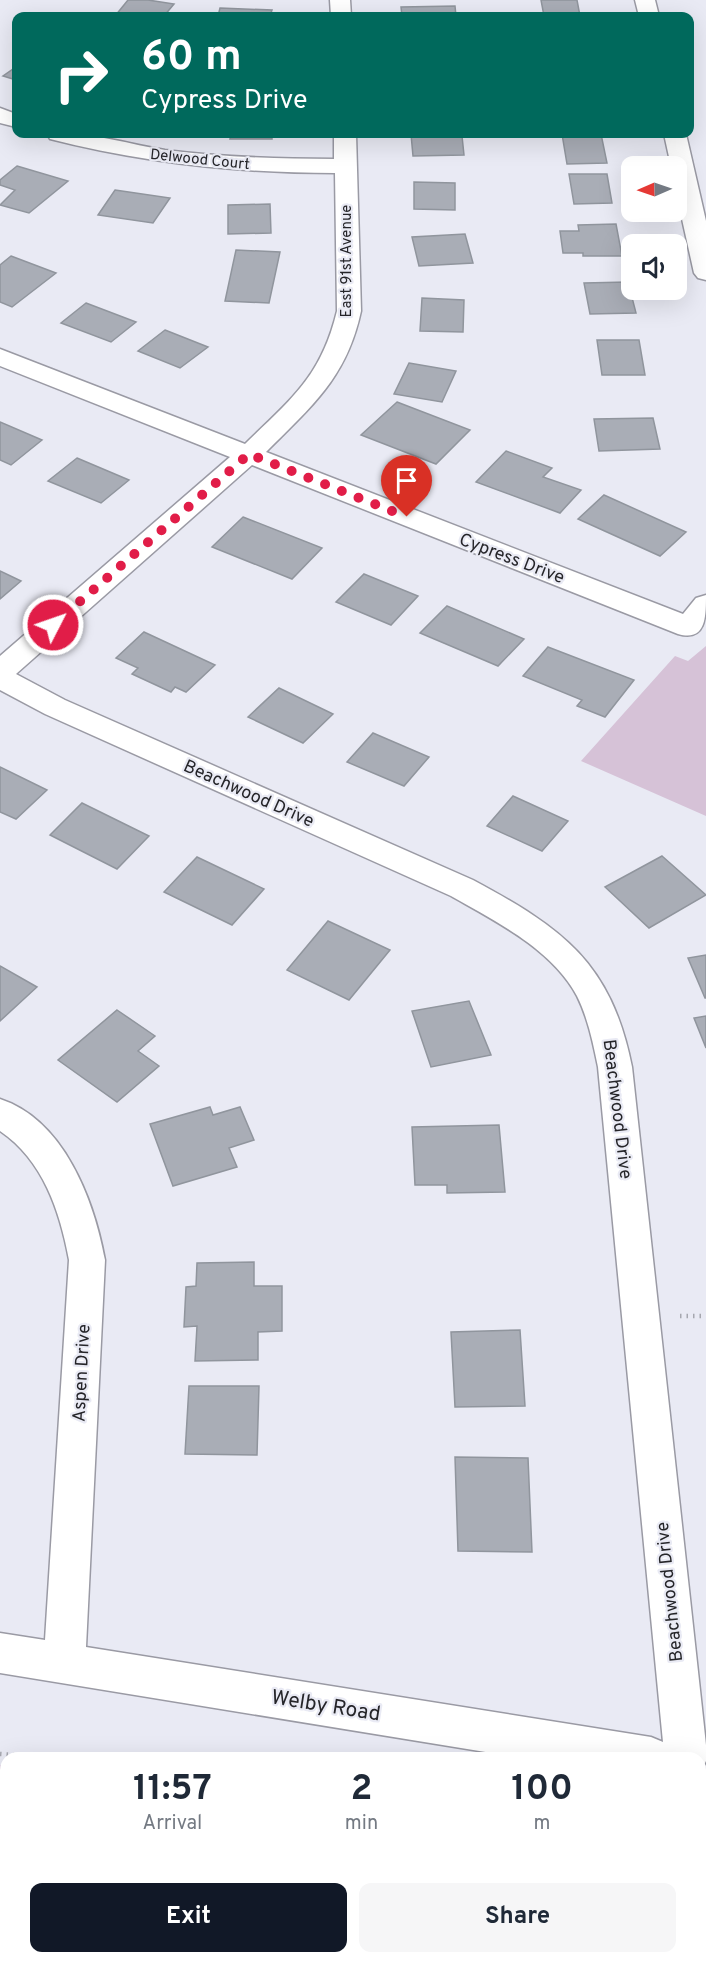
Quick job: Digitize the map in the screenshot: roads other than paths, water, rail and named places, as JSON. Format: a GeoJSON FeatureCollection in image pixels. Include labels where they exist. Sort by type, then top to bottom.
{"type":"FeatureCollection","features":[{"type":"Feature","properties":{"kind":"street","name":"Delwood Court"},"geometry":{"type":"LineString","coordinates":[[74,138],[174,159],[241,165],[346,166]]}},
{"type":"Feature","properties":{"kind":"street","name":"East 91st Avenue"},"geometry":{"type":"LineString","coordinates":[[0,672],[249,454],[299,405],[322,378],[344,333],[349,311],[345,138]]}},
{"type":"Feature","properties":{"kind":"street"},"geometry":{"type":"LineString","coordinates":[[676,138],[706,273]]}},
{"type":"Feature","properties":{"kind":"street","name":"Cypress Drive"},"geometry":{"type":"LineString","coordinates":[[0,357],[249,454],[701,611]]}},
{"type":"Feature","properties":{"kind":"street","name":"Beachwood Drive"},"geometry":{"type":"LineString","coordinates":[[0,678],[55,707],[462,888],[501,909],[537,934],[583,977],[608,1032],[615,1067],[685,1752]]}},
{"type":"Feature","properties":{"kind":"street","name":"Aspen Drive"},"geometry":{"type":"LineString","coordinates":[[0,1113],[24,1131],[46,1156],[75,1205],[84,1234],[87,1260],[64,1662]]}},
{"type":"Feature","properties":{"kind":"street","name":"Welby Road"},"geometry":{"type":"LineString","coordinates":[[0,1653],[614,1752]]}}]}
